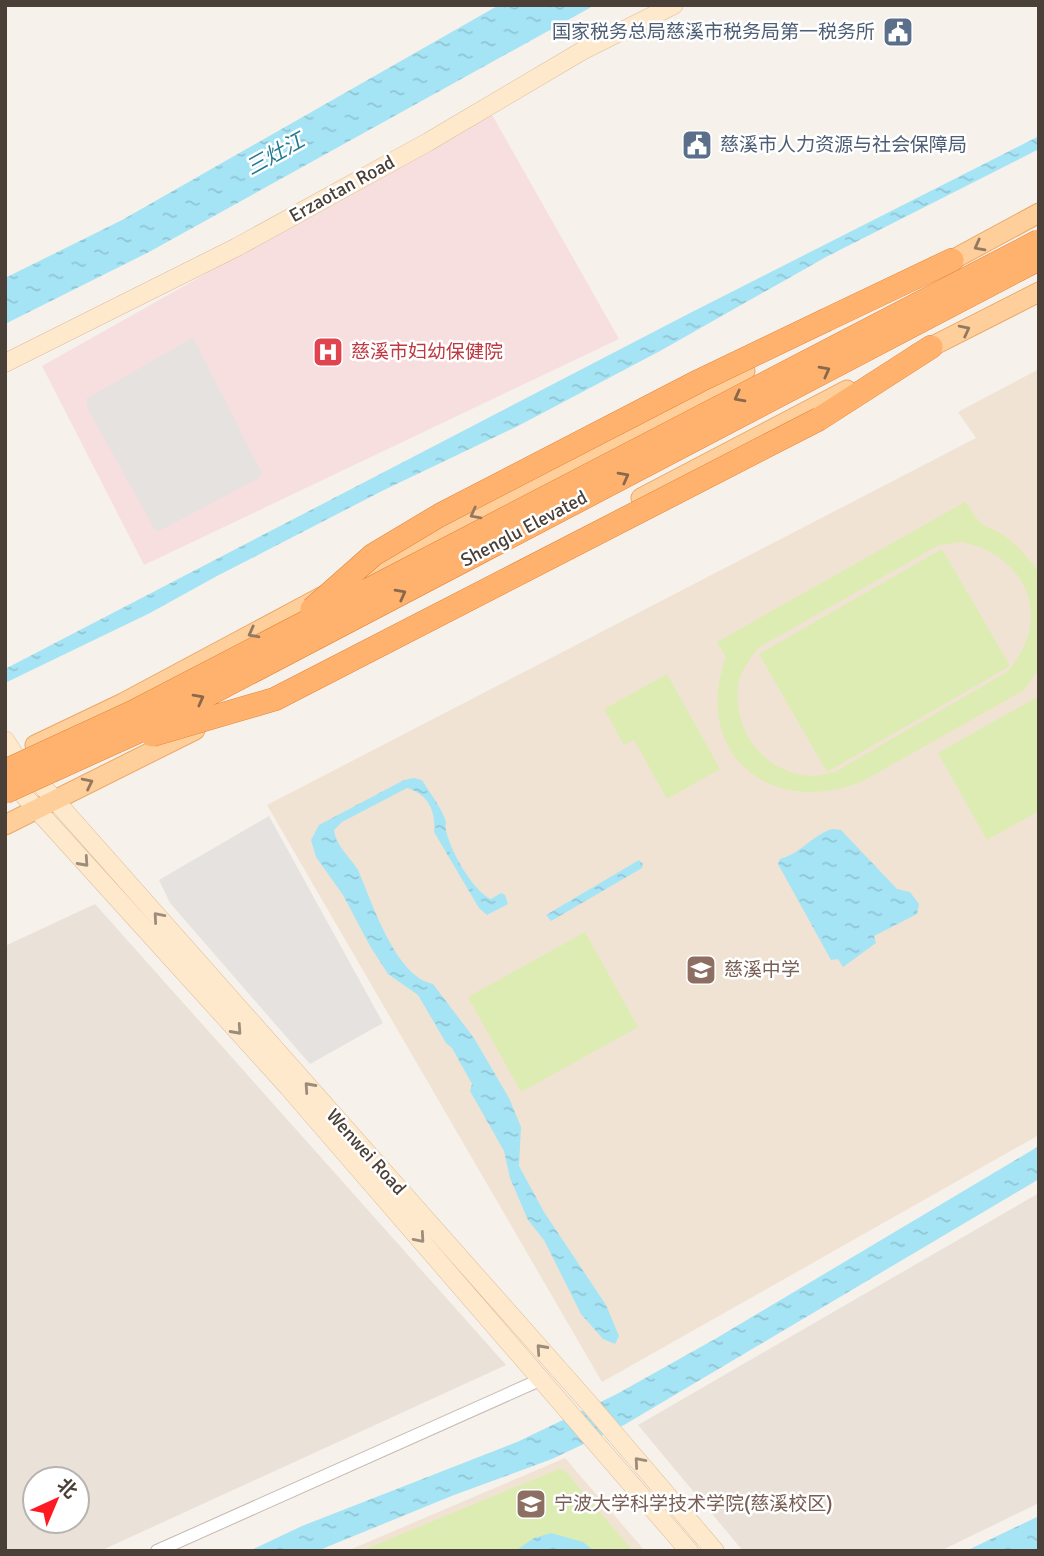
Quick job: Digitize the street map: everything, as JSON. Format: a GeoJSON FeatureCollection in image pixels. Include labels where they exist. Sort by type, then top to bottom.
{"type":"FeatureCollection","features":[{"type":"Feature","properties":{"kind":"highway","name":"Shenglu Elevated"},"geometry":{"type":"LineString","coordinates":[[7,760],[133,712],[1039,241]]}},
{"type":"Feature","properties":{"kind":"highway","name":"Shenglu Elevated"},"geometry":{"type":"LineString","coordinates":[[5,792],[135,733],[1039,259]]}},
{"type":"Feature","properties":{"kind":"highway"},"geometry":{"type":"LineString","coordinates":[[285,634],[373,555],[440,515],[699,381],[952,260]]}},
{"type":"Feature","properties":{"kind":"highway"},"geometry":{"type":"LineString","coordinates":[[89,754],[275,699],[819,419],[930,347]]}},
{"type":"Feature","properties":{"kind":"main road","name":"Erzaotan Road"},"geometry":{"type":"LineString","coordinates":[[5,363],[237,247],[428,142],[582,51],[674,5]]}},
{"type":"Feature","properties":{"kind":"main road"},"geometry":{"type":"LineString","coordinates":[[7,760],[123,703],[1039,214]]}},
{"type":"Feature","properties":{"kind":"main road"},"geometry":{"type":"LineString","coordinates":[[5,825],[249,704],[1039,292]]}},
{"type":"Feature","properties":{"kind":"main road","name":"Wenwei Road"},"geometry":{"type":"LineString","coordinates":[[7,760],[590,1405],[715,1551]]}},
{"type":"Feature","properties":{"kind":"main road","name":"Wenwei Road"},"geometry":{"type":"LineString","coordinates":[[46,804],[689,1551]]}},
{"type":"Feature","properties":{"kind":"street"},"geometry":{"type":"LineString","coordinates":[[157,1551],[542,1380]]}},
{"type":"Feature","properties":{"kind":"shaded area","name":"慈溪市妇幼保健院"},"geometry":{"type":"Polygon","coordinates":[[[491,113],[619,339],[144,565],[42,366],[491,113]]]}},
{"type":"Feature","properties":{"kind":"shaded area"},"geometry":{"type":"Polygon","coordinates":[[[192,338],[262,474],[161,530],[155,530],[88,409],[86,399],[192,338]]]}},
{"type":"Feature","properties":{"kind":"shaded area","name":"慈溪中学"},"geometry":{"type":"Polygon","coordinates":[[[1039,369],[1039,1135],[602,1382],[267,805],[976,438],[958,412],[1039,369]]]}},
{"type":"Feature","properties":{"kind":"shaded area"},"geometry":{"type":"Polygon","coordinates":[[[269,816],[383,1023],[310,1064],[170,903],[159,880],[269,816]]]}},
{"type":"Feature","properties":{"kind":"shaded area"},"geometry":{"type":"Polygon","coordinates":[[[95,904],[506,1365],[100,1551],[5,1551],[5,946],[95,904]]]}},
{"type":"Feature","properties":{"kind":"shaded area"},"geometry":{"type":"Polygon","coordinates":[[[1039,1193],[1039,1503],[940,1551],[743,1551],[638,1425],[1039,1193]]]}},
{"type":"Feature","properties":{"kind":"shaded area","name":"宁波大学科学技术学院(慈溪校区)"},"geometry":{"type":"Polygon","coordinates":[[[565,1458],[645,1551],[347,1551],[565,1458]]]}},
{"type":"Feature","properties":{"kind":"green space"},"geometry":{"type":"Polygon","coordinates":[[[965,502],[980,523],[1016,545],[1039,571],[1039,669],[1024,690],[863,781],[829,791],[798,791],[770,784],[747,770],[730,749],[720,723],[718,692],[726,657],[717,642],[965,502]],[[961,542],[939,545],[758,648],[741,676],[738,703],[747,734],[767,759],[796,774],[813,776],[835,772],[1007,672],[1019,656],[1031,622],[1026,590],[1017,575],[1004,562],[987,550],[961,542]]]}},
{"type":"Feature","properties":{"kind":"green space"},"geometry":{"type":"Polygon","coordinates":[[[942,549],[1010,666],[827,772],[759,654],[942,549]]]}},
{"type":"Feature","properties":{"kind":"green space"},"geometry":{"type":"Polygon","coordinates":[[[667,674],[720,769],[667,799],[634,740],[624,745],[604,709],[667,674]]]}},
{"type":"Feature","properties":{"kind":"green space"},"geometry":{"type":"Polygon","coordinates":[[[1039,696],[1039,811],[987,840],[938,753],[1039,696]]]}},
{"type":"Feature","properties":{"kind":"green space"},"geometry":{"type":"Polygon","coordinates":[[[585,932],[638,1027],[521,1092],[468,997],[585,932]]]}},
{"type":"Feature","properties":{"kind":"green space","name":"宁波大学科学技术学院(慈溪校区)"},"geometry":{"type":"Polygon","coordinates":[[[559,1469],[565,1471],[633,1551],[361,1551],[559,1469]]]}},
{"type":"Feature","properties":{"kind":"water","name":"三灶江"},"geometry":{"type":"Polygon","coordinates":[[[499,5],[595,5],[149,252],[5,324],[5,278],[122,220],[499,5]]]}},
{"type":"Feature","properties":{"kind":"water"},"geometry":{"type":"Polygon","coordinates":[[[1039,136],[1039,149],[826,257],[660,351],[516,427],[384,490],[150,613],[5,683],[5,669],[690,313],[1039,136]]]}},
{"type":"Feature","properties":{"kind":"water"},"geometry":{"type":"Polygon","coordinates":[[[404,780],[422,780],[440,809],[452,847],[470,879],[491,899],[501,893],[505,895],[508,904],[487,915],[479,908],[434,832],[434,817],[429,804],[420,794],[407,788],[342,822],[334,830],[335,836],[358,870],[378,919],[397,953],[407,968],[419,978],[433,984],[474,1038],[509,1098],[521,1127],[519,1166],[544,1212],[606,1305],[619,1336],[615,1344],[603,1339],[581,1314],[544,1240],[528,1220],[510,1178],[504,1151],[470,1091],[472,1084],[452,1048],[446,1043],[418,995],[388,974],[343,895],[316,857],[311,840],[319,825],[404,780]]]}},
{"type":"Feature","properties":{"kind":"water"},"geometry":{"type":"Polygon","coordinates":[[[832,829],[841,830],[897,889],[910,892],[919,904],[917,914],[874,936],[876,943],[843,967],[838,959],[831,960],[778,864],[780,859],[795,853],[832,829]]]}},
{"type":"Feature","properties":{"kind":"water"},"geometry":{"type":"Polygon","coordinates":[[[639,860],[643,864],[642,868],[551,921],[546,915],[639,860]]]}},
{"type":"Feature","properties":{"kind":"water"},"geometry":{"type":"Polygon","coordinates":[[[1039,1146],[1039,1179],[624,1425],[552,1459],[454,1495],[317,1551],[249,1551],[302,1526],[517,1442],[615,1395],[715,1339],[1039,1146]]]}},
{"type":"Feature","properties":{"kind":"water"},"geometry":{"type":"Polygon","coordinates":[[[1039,1516],[1039,1551],[966,1551],[1039,1516]]]}},
{"type":"Feature","properties":{"kind":"water"},"geometry":{"type":"Polygon","coordinates":[[[551,1533],[583,1542],[594,1551],[515,1551],[534,1538],[551,1533]]]}},
{"type":"Feature","properties":{"kind":"place","name":"国家税务总局慈溪市税务局第一税务所"},"geometry":{"type":"Point","coordinates":[898,32]}},
{"type":"Feature","properties":{"kind":"place","name":"慈溪市人力资源与社会保障局"},"geometry":{"type":"Point","coordinates":[697,145]}},
{"type":"Feature","properties":{"kind":"place","name":"慈溪市妇幼保健院"},"geometry":{"type":"Point","coordinates":[328,352]}},
{"type":"Feature","properties":{"kind":"place","name":"慈溪中学"},"geometry":{"type":"Point","coordinates":[701,970]}},
{"type":"Feature","properties":{"kind":"place","name":"宁波大学科学技术学院(慈溪校区)"},"geometry":{"type":"Point","coordinates":[531,1504]}}]}
